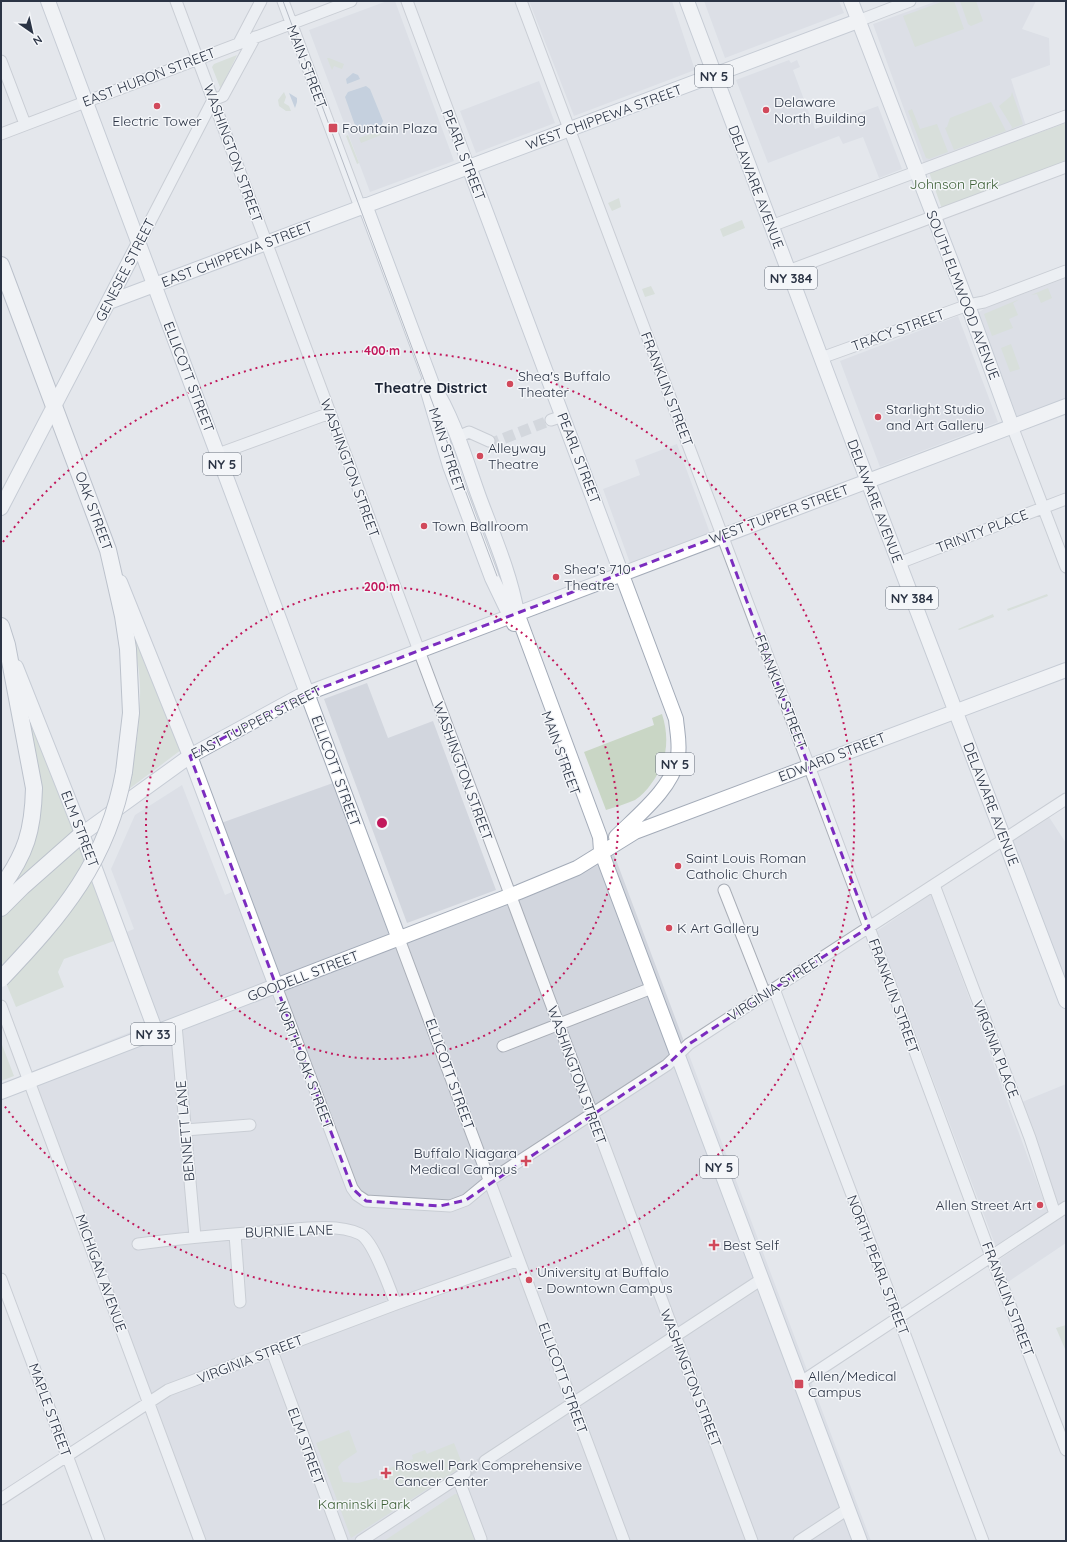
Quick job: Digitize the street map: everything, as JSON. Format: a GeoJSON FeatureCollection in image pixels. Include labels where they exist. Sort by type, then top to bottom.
{"type":"FeatureCollection","features":[{"type":"Feature","properties":{"kind":"highway","name":"OAK STREET"},"geometry":{"type":"LineString","coordinates":[[1,265],[108,550]]}},
{"type":"Feature","properties":{"kind":"highway"},"geometry":{"type":"LineString","coordinates":[[1,979],[43,935],[89,872],[110,826],[120,796],[132,713],[128,649],[124,616],[108,550]]}},
{"type":"Feature","properties":{"kind":"highway","name":"ELM STREET"},"geometry":{"type":"LineString","coordinates":[[1,626],[7,644]]}},
{"type":"Feature","properties":{"kind":"highway"},"geometry":{"type":"LineString","coordinates":[[1,888],[17,865],[28,839],[34,806],[34,788],[31,764],[7,644]]}},
{"type":"Feature","properties":{"kind":"highway"},"geometry":{"type":"LineString","coordinates":[[2,907],[22,887],[82,834]]}},
{"type":"Feature","properties":{"kind":"main road","name":"ELLICOTT STREET"},"geometry":{"type":"LineString","coordinates":[[48,1],[399,939]]}},
{"type":"Feature","properties":{"kind":"main road","name":"DELAWARE AVENUE"},"geometry":{"type":"LineString","coordinates":[[687,1],[788,271],[1066,1001]]}},
{"type":"Feature","properties":{"kind":"main road","name":"SOUTH ELMWOOD AVENUE"},"geometry":{"type":"LineString","coordinates":[[851,1],[968,305],[1012,426]]}},
{"type":"Feature","properties":{"kind":"main road","name":"WEST CHIPPEWA STREET"},"geometry":{"type":"LineString","coordinates":[[363,206],[858,22]]}},
{"type":"Feature","properties":{"kind":"main road","name":"PEARL STREET"},"geometry":{"type":"LineString","coordinates":[[469,167],[557,418],[622,573],[676,719],[679,745],[678,757],[668,781],[661,793],[601,851]]}},
{"type":"Feature","properties":{"kind":"main road","name":"EAST CHIPPEWA STREET"},"geometry":{"type":"LineString","coordinates":[[109,302],[363,206]]}},
{"type":"Feature","properties":{"kind":"main road","name":"MAIN STREET"},"geometry":{"type":"LineString","coordinates":[[363,206],[432,384],[444,403],[465,458],[508,575],[514,614]]}},
{"type":"Feature","properties":{"kind":"main road","name":"MAIN STREET"},"geometry":{"type":"LineString","coordinates":[[363,206],[426,386],[450,466],[492,578],[514,614]]}},
{"type":"Feature","properties":{"kind":"main road","name":"GENESEE STREET"},"geometry":{"type":"LineString","coordinates":[[1,508],[139,243]]}},
{"type":"Feature","properties":{"kind":"main road","name":"WEST TUPPER STREET"},"geometry":{"type":"LineString","coordinates":[[514,614],[1066,406]]}},
{"type":"Feature","properties":{"kind":"main road","name":"OAK STREET"},"geometry":{"type":"LineString","coordinates":[[108,550],[190,756]]}},
{"type":"Feature","properties":{"kind":"main road","name":"EAST TUPPER STREET"},"geometry":{"type":"LineString","coordinates":[[82,834],[190,756],[307,693],[514,614]]}},
{"type":"Feature","properties":{"kind":"main road"},"geometry":{"type":"LineString","coordinates":[[514,614],[600,837],[601,851]]}},
{"type":"Feature","properties":{"kind":"main road","name":"ELM STREET"},"geometry":{"type":"LineString","coordinates":[[7,644],[82,834],[156,1032]]}},
{"type":"Feature","properties":{"kind":"main road","name":"EDWARD STREET"},"geometry":{"type":"LineString","coordinates":[[601,851],[635,832],[1066,670]]}},
{"type":"Feature","properties":{"kind":"main road","name":"NORTH OAK STREET"},"geometry":{"type":"LineString","coordinates":[[190,756],[276,986]]}},
{"type":"Feature","properties":{"kind":"main road","name":"GOODELL STREET"},"geometry":{"type":"LineString","coordinates":[[1,1092],[510,895],[577,868],[601,851]]}},
{"type":"Feature","properties":{"kind":"main road","name":"NY 5"},"geometry":{"type":"LineString","coordinates":[[601,851],[860,1541]]}},
{"type":"Feature","properties":{"kind":"street","name":"WASHINGTON STREET"},"geometry":{"type":"LineString","coordinates":[[176,1],[752,1541]]}},
{"type":"Feature","properties":{"kind":"street"},"geometry":{"type":"LineString","coordinates":[[239,43],[261,1]]}},
{"type":"Feature","properties":{"kind":"street","name":"MAIN STREET"},"geometry":{"type":"LineString","coordinates":[[283,1],[295,22]]}},
{"type":"Feature","properties":{"kind":"street","name":"MAIN STREET"},"geometry":{"type":"LineString","coordinates":[[289,1],[295,22],[363,206]]}},
{"type":"Feature","properties":{"kind":"street","name":"EAST HURON STREET"},"geometry":{"type":"LineString","coordinates":[[1,134],[351,1]]}},
{"type":"Feature","properties":{"kind":"street","name":"PEARL STREET"},"geometry":{"type":"LineString","coordinates":[[406,1],[469,167]]}},
{"type":"Feature","properties":{"kind":"street","name":"FRANKLIN STREET"},"geometry":{"type":"LineString","coordinates":[[521,1],[809,766],[991,1256],[1066,1450]]}},
{"type":"Feature","properties":{"kind":"street","name":"WEST CHIPPEWA STREET"},"geometry":{"type":"LineString","coordinates":[[858,22],[910,1]]}},
{"type":"Feature","properties":{"kind":"street","name":"GENESEE STREET"},"geometry":{"type":"LineString","coordinates":[[139,243],[213,100],[223,96],[255,37]]}},
{"type":"Feature","properties":{"kind":"street"},"geometry":{"type":"LineString","coordinates":[[1,60],[25,124]]}},
{"type":"Feature","properties":{"kind":"street"},"geometry":{"type":"LineString","coordinates":[[771,226],[1066,116]]}},
{"type":"Feature","properties":{"kind":"street"},"geometry":{"type":"LineString","coordinates":[[788,271],[1066,167]]}},
{"type":"Feature","properties":{"kind":"street","name":"TRACY STREET"},"geometry":{"type":"LineString","coordinates":[[821,358],[968,305],[984,302],[1066,271]]}},
{"type":"Feature","properties":{"kind":"street"},"geometry":{"type":"LineString","coordinates":[[218,454],[330,413]]}},
{"type":"Feature","properties":{"kind":"street","name":"SOUTH ELMWOOD AVENUE"},"geometry":{"type":"LineString","coordinates":[[1012,426],[1066,567]]}},
{"type":"Feature","properties":{"kind":"street"},"geometry":{"type":"LineString","coordinates":[[462,435],[469,432],[489,441]]}},
{"type":"Feature","properties":{"kind":"street","name":"TRINITY PLACE"},"geometry":{"type":"LineString","coordinates":[[899,563],[1066,499]]}},
{"type":"Feature","properties":{"kind":"street","name":"VIRGINIA STREET"},"geometry":{"type":"LineString","coordinates":[[489,1181],[592,1115],[667,1064],[688,1044],[1066,799]]}},
{"type":"Feature","properties":{"kind":"street","name":"VIRGINIA PLACE"},"geometry":{"type":"LineString","coordinates":[[934,884],[1030,1138],[1055,1214]]}},
{"type":"Feature","properties":{"kind":"street","name":"NORTH PEARL STREET"},"geometry":{"type":"LineString","coordinates":[[724,890],[769,991],[898,1318],[983,1541]]}},
{"type":"Feature","properties":{"kind":"street","name":"ELLICOTT STREET"},"geometry":{"type":"LineString","coordinates":[[399,939],[624,1541]]}},
{"type":"Feature","properties":{"kind":"street","name":"NORTH OAK STREET"},"geometry":{"type":"LineString","coordinates":[[276,986],[352,1188],[357,1195],[366,1201],[450,1206],[466,1200],[489,1181]]}},
{"type":"Feature","properties":{"kind":"street"},"geometry":{"type":"LineString","coordinates":[[503,1046],[652,988]]}},
{"type":"Feature","properties":{"kind":"street","name":"MICHIGAN AVENUE"},"geometry":{"type":"LineString","coordinates":[[1,1006],[200,1541]]}},
{"type":"Feature","properties":{"kind":"street","name":"BENNETT LANE"},"geometry":{"type":"LineString","coordinates":[[176,1025],[195,1237]]}},
{"type":"Feature","properties":{"kind":"street"},"geometry":{"type":"LineString","coordinates":[[185,1130],[250,1125]]}},
{"type":"Feature","properties":{"kind":"street"},"geometry":{"type":"LineString","coordinates":[[801,1382],[1066,1207]]}},
{"type":"Feature","properties":{"kind":"street","name":"BURNIE LANE"},"geometry":{"type":"LineString","coordinates":[[138,1244],[195,1237],[313,1228],[342,1229],[361,1235],[373,1249],[396,1304]]}},
{"type":"Feature","properties":{"kind":"street"},"geometry":{"type":"LineString","coordinates":[[235,1234],[240,1302]]}},
{"type":"Feature","properties":{"kind":"street","name":"VIRGINIA STREET"},"geometry":{"type":"LineString","coordinates":[[1,1499],[168,1390],[396,1304],[519,1260]]}},
{"type":"Feature","properties":{"kind":"street","name":"MAPLE STREET"},"geometry":{"type":"LineString","coordinates":[[1,1279],[99,1541]]}},
{"type":"Feature","properties":{"kind":"street"},"geometry":{"type":"LineString","coordinates":[[485,1461],[762,1279]]}},
{"type":"Feature","properties":{"kind":"street","name":"ELM STREET"},"geometry":{"type":"LineString","coordinates":[[272,1351],[342,1541]]}},
{"type":"Feature","properties":{"kind":"street"},"geometry":{"type":"LineString","coordinates":[[361,1541],[462,1475],[481,1539]]}},
{"type":"Feature","properties":{"kind":"street"},"geometry":{"type":"LineString","coordinates":[[799,1541],[848,1509]]}},
{"type":"Feature","properties":{"kind":"highlighted area"},"geometry":{"type":"Polygon","coordinates":[[[722,535],[869,927],[689,1044],[667,1065],[466,1200],[440,1206],[366,1201],[352,1188],[190,756],[300,696],[722,535]]]}},
{"type":"Feature","properties":{"kind":"shaded area"},"geometry":{"type":"Polygon","coordinates":[[[387,1],[395,1],[454,161],[370,192],[309,30],[387,1]]]}},
{"type":"Feature","properties":{"kind":"shaded area"},"geometry":{"type":"Polygon","coordinates":[[[529,1],[672,1],[695,70],[574,116],[529,1]]]}},
{"type":"Feature","properties":{"kind":"shaded area"},"geometry":{"type":"Polygon","coordinates":[[[704,1],[839,1],[844,13],[725,58],[704,1]]]}},
{"type":"Feature","properties":{"kind":"shaded area"},"geometry":{"type":"Polygon","coordinates":[[[937,1],[1036,1],[1022,29],[1049,38],[1050,65],[1011,79],[1026,126],[924,164],[873,24],[937,1]]]}},
{"type":"Feature","properties":{"kind":"shaded area"},"geometry":{"type":"Polygon","coordinates":[[[789,60],[791,63],[797,60],[800,67],[793,70],[815,129],[878,106],[902,169],[879,178],[863,137],[843,144],[839,136],[768,163],[736,80],[789,60]]]}},
{"type":"Feature","properties":{"kind":"shaded area"},"geometry":{"type":"Polygon","coordinates":[[[539,81],[555,123],[476,153],[460,111],[539,81]]]}},
{"type":"Feature","properties":{"kind":"shaded area"},"geometry":{"type":"Polygon","coordinates":[[[1066,278],[1066,401],[1019,417],[1017,416],[978,313],[985,308],[1066,278]]]}},
{"type":"Feature","properties":{"kind":"shaded area"},"geometry":{"type":"Polygon","coordinates":[[[958,316],[998,422],[880,467],[840,361],[958,316]]]}},
{"type":"Feature","properties":{"kind":"shaded area"},"geometry":{"type":"Polygon","coordinates":[[[677,444],[710,533],[630,563],[603,489],[640,475],[635,460],[677,444]]]}},
{"type":"Feature","properties":{"kind":"shaded area"},"geometry":{"type":"Polygon","coordinates":[[[367,683],[388,738],[433,721],[496,890],[407,923],[324,699],[367,683]]]}},
{"type":"Feature","properties":{"kind":"shaded area","name":"Buffalo Niagara Medical Campus"},"geometry":{"type":"Polygon","coordinates":[[[347,778],[404,929],[612,849],[871,1541],[195,1541],[21,1076],[148,1025],[114,937],[134,929],[111,869],[135,815],[182,785],[225,895],[234,891],[210,827],[347,778]]]}},
{"type":"Feature","properties":{"kind":"shaded area"},"geometry":{"type":"Polygon","coordinates":[[[1049,817],[1066,843],[1066,983],[1009,842],[1049,817]]]}},
{"type":"Feature","properties":{"kind":"shaded area"},"geometry":{"type":"Polygon","coordinates":[[[931,894],[1048,1212],[996,1247],[877,931],[931,894]]]}},
{"type":"Feature","properties":{"kind":"shaded area"},"geometry":{"type":"Polygon","coordinates":[[[1066,1084],[1066,1202],[1059,1206],[1022,1102],[1066,1084]]]}},
{"type":"Feature","properties":{"kind":"shaded area"},"geometry":{"type":"Polygon","coordinates":[[[1066,1214],[1066,1243],[1008,1282],[1000,1259],[1066,1214]]]}},
{"type":"Feature","properties":{"kind":"green space"},"geometry":{"type":"Polygon","coordinates":[[[944,1],[954,1],[964,29],[915,47],[903,16],[944,1]]]}},
{"type":"Feature","properties":{"kind":"green space"},"geometry":{"type":"Polygon","coordinates":[[[960,1],[976,1],[983,21],[971,26],[968,24],[960,1]]]}},
{"type":"Feature","properties":{"kind":"green space"},"geometry":{"type":"Polygon","coordinates":[[[237,55],[221,88],[212,67],[214,64],[237,55]]]}},
{"type":"Feature","properties":{"kind":"green space"},"geometry":{"type":"Polygon","coordinates":[[[327,58],[344,64],[342,69],[334,66],[332,70],[327,58]]]}},
{"type":"Feature","properties":{"kind":"green space"},"geometry":{"type":"Polygon","coordinates":[[[284,92],[286,97],[284,103],[289,106],[291,111],[286,111],[279,106],[278,100],[284,92]]]}},
{"type":"Feature","properties":{"kind":"green space"},"geometry":{"type":"Polygon","coordinates":[[[1012,92],[1023,124],[1011,129],[1012,127],[999,106],[1011,96],[1012,92]]]}},
{"type":"Feature","properties":{"kind":"green space"},"geometry":{"type":"Polygon","coordinates":[[[991,102],[1006,131],[954,150],[945,128],[947,127],[950,118],[991,102]]]}},
{"type":"Feature","properties":{"kind":"green space"},"geometry":{"type":"Polygon","coordinates":[[[912,109],[920,129],[937,124],[948,152],[929,159],[926,158],[908,111],[912,109]]]}},
{"type":"Feature","properties":{"kind":"green space","name":"Johnson Park"},"geometry":{"type":"Polygon","coordinates":[[[1066,123],[1066,162],[942,209],[929,172],[1066,123]]]}},
{"type":"Feature","properties":{"kind":"green space"},"geometry":{"type":"Polygon","coordinates":[[[380,131],[381,135],[361,143],[359,138],[380,131]]]}},
{"type":"Feature","properties":{"kind":"green space"},"geometry":{"type":"Polygon","coordinates":[[[348,135],[359,163],[357,164],[346,136],[348,135]]]}},
{"type":"Feature","properties":{"kind":"green space"},"geometry":{"type":"Polygon","coordinates":[[[619,198],[621,207],[612,211],[608,203],[619,198]]]}},
{"type":"Feature","properties":{"kind":"green space"},"geometry":{"type":"Polygon","coordinates":[[[742,220],[745,228],[723,237],[720,229],[742,220]]]}},
{"type":"Feature","properties":{"kind":"green space"},"geometry":{"type":"Polygon","coordinates":[[[651,286],[655,294],[645,297],[642,289],[651,286]]]}},
{"type":"Feature","properties":{"kind":"green space"},"geometry":{"type":"Polygon","coordinates":[[[1048,288],[1052,298],[1041,303],[1037,294],[1031,295],[1048,288]]]}},
{"type":"Feature","properties":{"kind":"green space"},"geometry":{"type":"Polygon","coordinates":[[[1020,299],[1013,303],[1018,315],[1009,319],[1013,328],[992,336],[984,314],[1020,299]]]}},
{"type":"Feature","properties":{"kind":"green space"},"geometry":{"type":"Polygon","coordinates":[[[1011,344],[1020,369],[1010,372],[1001,348],[1011,344]]]}},
{"type":"Feature","properties":{"kind":"green space"},"geometry":{"type":"Polygon","coordinates":[[[1047,594],[1048,596],[1008,611],[1007,609],[1047,594]]]}},
{"type":"Feature","properties":{"kind":"green space"},"geometry":{"type":"Polygon","coordinates":[[[993,614],[994,617],[959,630],[958,629],[993,614]]]}},
{"type":"Feature","properties":{"kind":"green space"},"geometry":{"type":"Polygon","coordinates":[[[129,615],[181,750],[129,789],[140,711],[140,685],[136,650],[129,615]]]}},
{"type":"Feature","properties":{"kind":"green space"},"geometry":{"type":"Polygon","coordinates":[[[662,714],[666,733],[666,750],[661,768],[646,791],[639,797],[635,800],[606,810],[584,752],[654,725],[652,718],[662,714]]]}},
{"type":"Feature","properties":{"kind":"green space"},"geometry":{"type":"Polygon","coordinates":[[[28,718],[73,827],[73,833],[12,890],[13,884],[32,846],[28,718]]]}},
{"type":"Feature","properties":{"kind":"green space"},"geometry":{"type":"Polygon","coordinates":[[[79,848],[85,863],[42,924],[1,966],[1,918],[19,899],[79,848]]]}},
{"type":"Feature","properties":{"kind":"green space"},"geometry":{"type":"Polygon","coordinates":[[[92,881],[114,941],[64,959],[58,972],[64,987],[16,1007],[6,983],[92,881]]]}},
{"type":"Feature","properties":{"kind":"green space"},"geometry":{"type":"Polygon","coordinates":[[[1,1042],[14,1076],[1,1081],[1,1042]]]}},
{"type":"Feature","properties":{"kind":"green space"},"geometry":{"type":"Polygon","coordinates":[[[1066,1325],[1066,1349],[1065,1349],[1056,1328],[1066,1325]]]}},
{"type":"Feature","properties":{"kind":"green space","name":"Kaminski Park"},"geometry":{"type":"Polygon","coordinates":[[[349,1430],[357,1452],[342,1462],[338,1467],[343,1482],[358,1483],[377,1478],[378,1480],[387,1476],[385,1470],[413,1459],[412,1455],[425,1450],[427,1454],[454,1443],[463,1466],[351,1538],[316,1443],[349,1430]]]}},
{"type":"Feature","properties":{"kind":"green space","name":"Kaminski Park"},"geometry":{"type":"Polygon","coordinates":[[[455,1494],[461,1495],[477,1540],[384,1541],[455,1494]]]}},
{"type":"Feature","properties":{"kind":"water"},"geometry":{"type":"Polygon","coordinates":[[[353,73],[358,75],[360,79],[347,84],[346,79],[353,73]]]}},
{"type":"Feature","properties":{"kind":"water"},"geometry":{"type":"Polygon","coordinates":[[[366,86],[370,89],[383,121],[381,126],[362,133],[357,131],[345,97],[348,92],[366,86]]]}},
{"type":"Feature","properties":{"kind":"water"},"geometry":{"type":"Polygon","coordinates":[[[289,93],[297,98],[295,108],[289,93]]]}},
{"type":"Feature","properties":{"kind":"tunnel"},"geometry":{"type":"LineString","coordinates":[[489,441],[492,443],[551,420]]}},
{"type":"Feature","properties":{"kind":"tunnel"},"geometry":{"type":"LineString","coordinates":[[465,1473],[485,1461]]}},
{"type":"Feature","properties":{"kind":"tram line"},"geometry":{"type":"LineString","coordinates":[[283,1],[497,576]]}},
{"type":"Feature","properties":{"kind":"place","name":"Electric Tower"},"geometry":{"type":"Point","coordinates":[157,106]}},
{"type":"Feature","properties":{"kind":"place","name":"Delaware North Building"},"geometry":{"type":"Point","coordinates":[766,110]}},
{"type":"Feature","properties":{"kind":"place","name":"Fountain Plaza"},"geometry":{"type":"Point","coordinates":[333,128]}},
{"type":"Feature","properties":{"kind":"place","name":"Shea's Buffalo Theater"},"geometry":{"type":"Point","coordinates":[510,384]}},
{"type":"Feature","properties":{"kind":"place","name":"Starlight Studio and Art Gallery"},"geometry":{"type":"Point","coordinates":[878,417]}},
{"type":"Feature","properties":{"kind":"place","name":"Alleyway Theatre"},"geometry":{"type":"Point","coordinates":[480,456]}},
{"type":"Feature","properties":{"kind":"place","name":"Town Ballroom"},"geometry":{"type":"Point","coordinates":[424,526]}},
{"type":"Feature","properties":{"kind":"place","name":"Shea's 710 Theatre"},"geometry":{"type":"Point","coordinates":[556,577]}},
{"type":"Feature","properties":{"kind":"place","name":"Saint Louis Roman Catholic Church"},"geometry":{"type":"Point","coordinates":[678,866]}},
{"type":"Feature","properties":{"kind":"place","name":"K Art Gallery"},"geometry":{"type":"Point","coordinates":[669,928]}},
{"type":"Feature","properties":{"kind":"place","name":"Buffalo Niagara Medical Campus"},"geometry":{"type":"Point","coordinates":[526,1161]}},
{"type":"Feature","properties":{"kind":"place","name":"Allen Street Art"},"geometry":{"type":"Point","coordinates":[1040,1205]}},
{"type":"Feature","properties":{"kind":"place","name":"Best Self"},"geometry":{"type":"Point","coordinates":[714,1245]}},
{"type":"Feature","properties":{"kind":"place","name":"University at Buffalo - Downtown Campus"},"geometry":{"type":"Point","coordinates":[529,1280]}},
{"type":"Feature","properties":{"kind":"place","name":"Allen/Medical Campus"},"geometry":{"type":"Point","coordinates":[799,1384]}},
{"type":"Feature","properties":{"kind":"place","name":"Roswell Park Comprehensive Cancer Center"},"geometry":{"type":"Point","coordinates":[386,1473]}},
{"type":"Feature","properties":{"kind":"district","name":"Theatre District"},"geometry":{"type":"Point","coordinates":[431,388]}}]}
